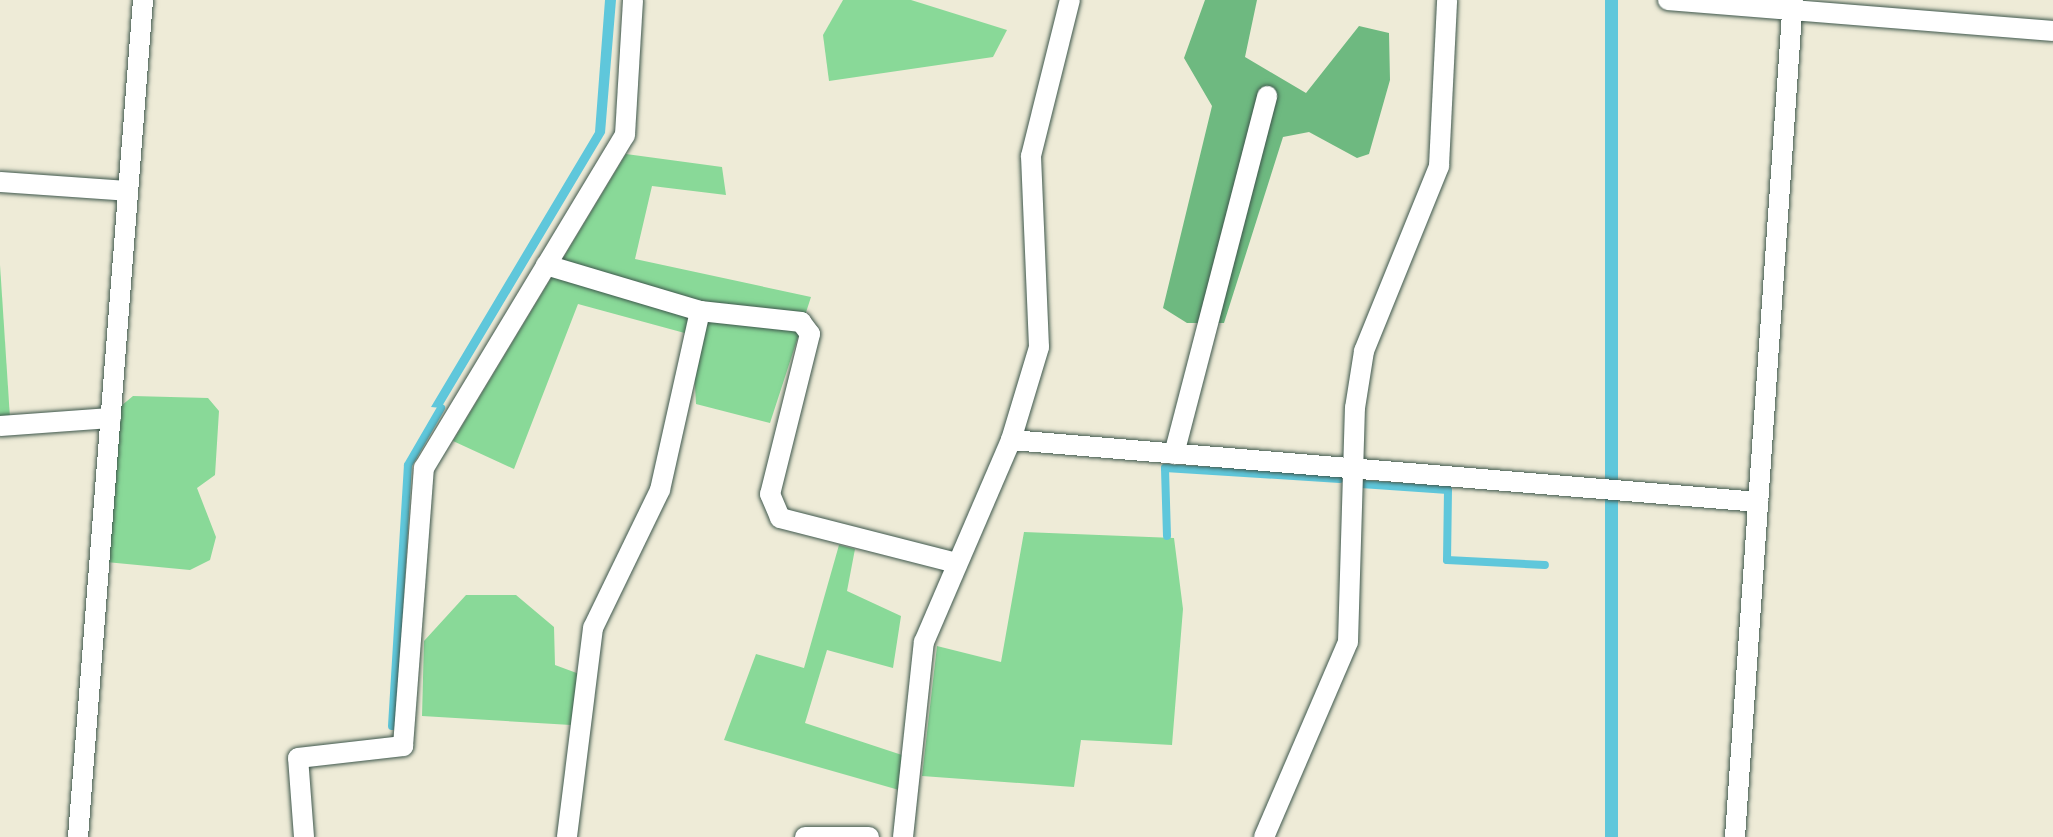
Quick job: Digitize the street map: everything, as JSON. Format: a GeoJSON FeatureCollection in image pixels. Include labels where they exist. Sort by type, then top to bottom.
{"type":"FeatureCollection","features":[{"type":"Feature","properties":{"kind":"street"},"geometry":{"type":"LineString","coordinates":[[78,837],[143,0]]}},
{"type":"Feature","properties":{"kind":"street"},"geometry":{"type":"LineString","coordinates":[[304,837],[298,758],[403,746],[424,468],[624,135],[632,0]]}},
{"type":"Feature","properties":{"kind":"street"},"geometry":{"type":"LineString","coordinates":[[903,837],[924,642],[952,562],[1011,440],[1039,347],[1031,156],[1070,0]]}},
{"type":"Feature","properties":{"kind":"street"},"geometry":{"type":"LineString","coordinates":[[1264,837],[1348,642],[1352,468],[1364,351],[1438,166],[1448,0]]}},
{"type":"Feature","properties":{"kind":"street"},"geometry":{"type":"LineString","coordinates":[[1668,0],[1792,5],[2053,31]]}},
{"type":"Feature","properties":{"kind":"street"},"geometry":{"type":"LineString","coordinates":[[1736,837],[1792,5]]}},
{"type":"Feature","properties":{"kind":"street"},"geometry":{"type":"LineString","coordinates":[[1174,454],[1266,96]]}},
{"type":"Feature","properties":{"kind":"street"},"geometry":{"type":"LineString","coordinates":[[0,182],[128,191]]}},
{"type":"Feature","properties":{"kind":"street"},"geometry":{"type":"LineString","coordinates":[[546,266],[700,311],[801,322],[810,334],[770,494],[780,518],[952,562]]}},
{"type":"Feature","properties":{"kind":"street"},"geometry":{"type":"LineString","coordinates":[[567,837],[594,628],[660,490],[700,311]]}},
{"type":"Feature","properties":{"kind":"street"},"geometry":{"type":"LineString","coordinates":[[0,426],[111,418]]}},
{"type":"Feature","properties":{"kind":"street"},"geometry":{"type":"LineString","coordinates":[[1011,440],[1758,502]]}},
{"type":"Feature","properties":{"kind":"street"},"geometry":{"type":"LineString","coordinates":[[805,837],[869,837]]}},
{"type":"Feature","properties":{"kind":"green space"},"geometry":{"type":"Polygon","coordinates":[[[843,0],[911,0],[1007,30],[993,57],[829,81],[823,35],[843,0]]]}},
{"type":"Feature","properties":{"kind":"green space"},"geometry":{"type":"Polygon","coordinates":[[[1205,0],[1257,0],[1245,57],[1306,93],[1359,26],[1389,33],[1390,80],[1369,154],[1357,158],[1309,132],[1283,137],[1224,323],[1187,323],[1163,308],[1212,106],[1184,58],[1205,0]]]}},
{"type":"Feature","properties":{"kind":"green space"},"geometry":{"type":"Polygon","coordinates":[[[626,154],[722,167],[726,195],[652,186],[635,259],[811,297],[770,423],[696,404],[692,335],[578,304],[514,469],[453,441],[626,154]]]}},
{"type":"Feature","properties":{"kind":"green space"},"geometry":{"type":"Polygon","coordinates":[[[0,265],[10,418],[0,419],[0,265]]]}},
{"type":"Feature","properties":{"kind":"green space"},"geometry":{"type":"Polygon","coordinates":[[[133,396],[208,398],[219,411],[215,475],[197,488],[216,537],[210,560],[190,570],[106,562],[121,406],[133,396]]]}},
{"type":"Feature","properties":{"kind":"green space"},"geometry":{"type":"Polygon","coordinates":[[[1024,532],[1174,538],[1183,609],[1172,745],[1081,740],[1074,787],[922,776],[937,646],[1001,662],[1024,532]]]}},
{"type":"Feature","properties":{"kind":"green space"},"geometry":{"type":"Polygon","coordinates":[[[839,545],[855,549],[847,591],[901,616],[893,668],[827,650],[805,723],[902,755],[899,790],[724,740],[756,654],[804,668],[839,545]]]}},
{"type":"Feature","properties":{"kind":"green space"},"geometry":{"type":"Polygon","coordinates":[[[466,595],[516,595],[554,627],[555,665],[582,675],[571,725],[422,716],[424,641],[466,595]]]}},
{"type":"Feature","properties":{"kind":"water"},"geometry":{"type":"Polygon","coordinates":[[[605,0],[616,0],[605,133],[441,408],[431,407],[595,132],[605,0]]]}},
{"type":"Feature","properties":{"kind":"water"},"geometry":{"type":"Polygon","coordinates":[[[1605,0],[1618,0],[1618,837],[1605,837],[1605,0]]]}},
{"type":"Feature","properties":{"kind":"waterway"},"geometry":{"type":"LineString","coordinates":[[392,726],[408,465],[441,408]]}},
{"type":"Feature","properties":{"kind":"waterway"},"geometry":{"type":"LineString","coordinates":[[1167,536],[1165,468],[1340,479]]}},
{"type":"Feature","properties":{"kind":"waterway"},"geometry":{"type":"LineString","coordinates":[[1361,484],[1448,490],[1447,560],[1545,565]]}}]}
